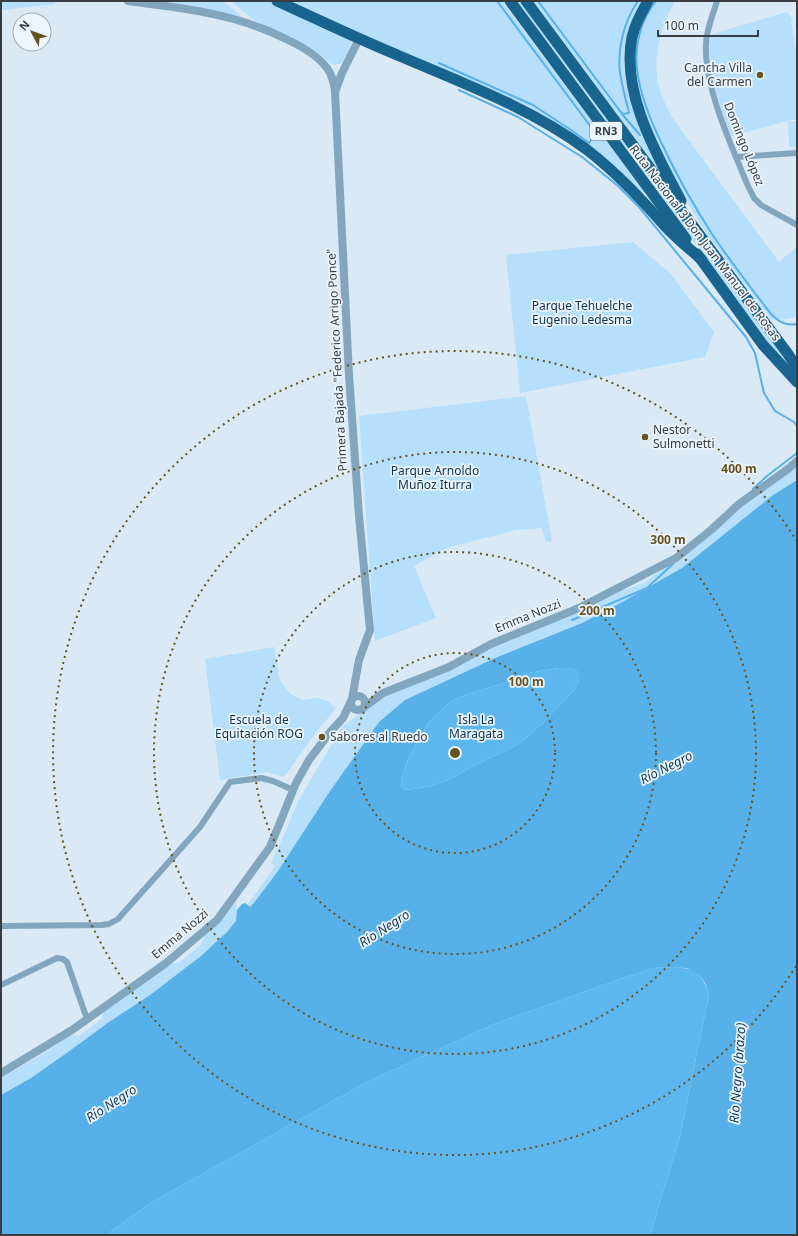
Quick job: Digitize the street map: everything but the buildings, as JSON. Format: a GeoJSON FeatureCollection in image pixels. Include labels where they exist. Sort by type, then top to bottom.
{"type":"FeatureCollection","features":[{"type":"Feature","properties":{"kind":"highway"},"geometry":{"type":"LineString","coordinates":[[278,1],[359,39],[469,85],[518,108],[565,135],[626,183],[667,228],[702,260]]}},
{"type":"Feature","properties":{"kind":"highway","name":"Ruta Nacional 3 Don Juan Manuel de Rosas"},"geometry":{"type":"LineString","coordinates":[[510,1],[702,260],[763,345],[797,382]]}},
{"type":"Feature","properties":{"kind":"highway","name":"Ruta Nacional 3 Don Juan Manuel de Rosas"},"geometry":{"type":"LineString","coordinates":[[526,1],[797,368]]}},
{"type":"Feature","properties":{"kind":"highway"},"geometry":{"type":"LineString","coordinates":[[648,1],[635,26],[632,37],[630,72],[636,100],[646,129],[694,228]]}},
{"type":"Feature","properties":{"kind":"street"},"geometry":{"type":"LineString","coordinates":[[128,1],[209,12],[270,31],[305,48],[322,62],[332,78],[335,92]]}},
{"type":"Feature","properties":{"kind":"street","name":"Domingo López"},"geometry":{"type":"LineString","coordinates":[[717,1],[707,33],[706,46],[706,60],[715,102],[736,157],[754,198],[761,205],[797,224]]}},
{"type":"Feature","properties":{"kind":"street","name":"Primera Bajada \"Federico Arrigo Ponce\""},"geometry":{"type":"LineString","coordinates":[[352,700],[359,660],[370,630],[359,516],[349,375],[335,92],[342,73],[359,39]]}},
{"type":"Feature","properties":{"kind":"street"},"geometry":{"type":"LineString","coordinates":[[736,157],[797,153]]}},
{"type":"Feature","properties":{"kind":"street","name":"Emma Nozzi"},"geometry":{"type":"LineString","coordinates":[[343,718],[362,708],[382,693],[449,667],[491,644],[579,608],[676,558],[711,530],[739,504],[797,461]]}},
{"type":"Feature","properties":{"kind":"street","name":"Primera Bajada \"Federico Arrigo Ponce\""},"geometry":{"type":"LineString","coordinates":[[356,682],[362,697]]}},
{"type":"Feature","properties":{"kind":"street","name":"Emma Nozzi"},"geometry":{"type":"LineString","coordinates":[[1,1073],[72,1030],[166,963],[217,920],[270,847],[293,790],[310,760],[331,731],[343,718],[352,700],[356,696],[377,697]]}},
{"type":"Feature","properties":{"kind":"street"},"geometry":{"type":"LineString","coordinates":[[352,700],[353,707],[356,710],[362,708],[365,702],[362,697]]}},
{"type":"Feature","properties":{"kind":"street"},"geometry":{"type":"LineString","coordinates":[[1,926],[109,924],[118,919],[200,828],[230,782],[261,778],[273,781],[293,790]]}},
{"type":"Feature","properties":{"kind":"street"},"geometry":{"type":"LineString","coordinates":[[1,985],[57,958],[63,959],[67,962],[87,1019]]}},
{"type":"Feature","properties":{"kind":"green space"},"geometry":{"type":"Polygon","coordinates":[[[1,1],[54,1],[55,4],[1,10],[1,1]]]}},
{"type":"Feature","properties":{"kind":"green space"},"geometry":{"type":"Polygon","coordinates":[[[158,1],[223,1],[241,16],[187,5],[158,1]]]}},
{"type":"Feature","properties":{"kind":"green space"},"geometry":{"type":"Polygon","coordinates":[[[231,1],[268,1],[274,3],[351,38],[351,46],[342,63],[335,65],[332,64],[304,44],[255,21],[231,1]]]}},
{"type":"Feature","properties":{"kind":"green space"},"geometry":{"type":"Polygon","coordinates":[[[283,1],[502,1],[644,191],[641,193],[589,147],[283,1]]]}},
{"type":"Feature","properties":{"kind":"green space"},"geometry":{"type":"Polygon","coordinates":[[[515,1],[521,1],[787,360],[785,362],[781,360],[515,1]]]}},
{"type":"Feature","properties":{"kind":"green space"},"geometry":{"type":"Polygon","coordinates":[[[533,1],[643,1],[626,42],[624,62],[630,95],[636,113],[663,176],[533,1]]]}},
{"type":"Feature","properties":{"kind":"green space"},"geometry":{"type":"Polygon","coordinates":[[[652,1],[675,1],[661,34],[658,46],[656,70],[662,97],[673,119],[779,262],[797,246],[797,315],[794,317],[771,319],[708,236],[674,177],[649,124],[638,92],[634,70],[637,31],[652,1]]]}},
{"type":"Feature","properties":{"kind":"green space"},"geometry":{"type":"Polygon","coordinates":[[[787,12],[793,20],[791,21],[797,54],[797,119],[731,136],[712,71],[710,45],[712,34],[787,12]]]}},
{"type":"Feature","properties":{"kind":"green space"},"geometry":{"type":"Polygon","coordinates":[[[788,121],[797,121],[797,147],[789,147],[788,121]]]}},
{"type":"Feature","properties":{"kind":"green space","name":"Parque Tehuelche Eugenio Ledesma"},"geometry":{"type":"Polygon","coordinates":[[[633,242],[670,273],[714,332],[705,357],[520,393],[506,255],[633,242]]]}},
{"type":"Feature","properties":{"kind":"green space","name":"Parque Arnoldo Muñoz Iturra"},"geometry":{"type":"Polygon","coordinates":[[[526,396],[552,541],[546,542],[542,528],[516,530],[446,548],[414,566],[436,618],[375,641],[359,416],[526,396]]]}},
{"type":"Feature","properties":{"kind":"green space"},"geometry":{"type":"Polygon","coordinates":[[[797,464],[797,480],[773,495],[682,568],[582,623],[495,658],[405,700],[379,722],[330,791],[278,871],[253,904],[250,907],[247,906],[275,866],[271,863],[298,801],[342,727],[385,695],[490,648],[574,614],[619,592],[645,582],[709,533],[763,488],[797,464]]]}},
{"type":"Feature","properties":{"kind":"green space","name":"Escuela de Equitación ROG"},"geometry":{"type":"Polygon","coordinates":[[[274,647],[280,680],[290,694],[303,700],[318,698],[327,701],[336,708],[284,777],[268,772],[220,780],[205,659],[274,647]]]}},
{"type":"Feature","properties":{"kind":"green space","name":"Isla La Maragata"},"geometry":{"type":"Polygon","coordinates":[[[558,668],[570,668],[577,671],[579,680],[575,689],[543,723],[520,743],[448,780],[432,786],[406,790],[402,787],[401,781],[408,759],[419,738],[430,721],[450,702],[465,695],[504,683],[528,673],[558,668]]]}},
{"type":"Feature","properties":{"kind":"green space"},"geometry":{"type":"Polygon","coordinates":[[[236,902],[236,921],[227,932],[201,956],[150,995],[109,1022],[31,1078],[1,1095],[1,1078],[46,1052],[71,1035],[79,1036],[102,1019],[103,1011],[171,963],[179,963],[201,945],[204,936],[219,922],[236,902]]]}},
{"type":"Feature","properties":{"kind":"green space"},"geometry":{"type":"Polygon","coordinates":[[[658,967],[684,968],[696,973],[701,978],[709,995],[679,1140],[650,1235],[106,1235],[152,1202],[367,1082],[494,1024],[658,967]]]}},
{"type":"Feature","properties":{"kind":"water"},"geometry":{"type":"Polygon","coordinates":[[[797,480],[797,1235],[650,1235],[679,1140],[709,995],[705,983],[699,975],[687,968],[658,967],[494,1024],[367,1082],[152,1202],[106,1235],[1,1235],[1,1095],[31,1078],[109,1022],[150,995],[201,956],[227,932],[236,921],[237,910],[242,904],[245,903],[250,907],[278,871],[330,791],[379,722],[405,700],[495,658],[582,623],[682,568],[773,495],[797,480]],[[558,668],[528,673],[504,683],[465,695],[450,702],[430,721],[419,738],[408,759],[401,781],[402,787],[406,790],[432,786],[448,780],[520,743],[543,723],[575,689],[579,680],[579,675],[577,671],[570,668],[558,668]]]}},
{"type":"Feature","properties":{"kind":"waterway"},"geometry":{"type":"LineString","coordinates":[[439,63],[533,105],[589,143],[594,136],[594,131],[497,1]]}},
{"type":"Feature","properties":{"kind":"waterway"},"geometry":{"type":"LineString","coordinates":[[538,1],[623,114],[629,113],[620,73],[619,64],[621,45],[625,26],[638,1]]}},
{"type":"Feature","properties":{"kind":"waterway"},"geometry":{"type":"LineString","coordinates":[[656,1],[646,16],[640,33],[636,60],[638,79],[654,128],[692,202],[733,264],[774,317],[786,324],[797,324]]}},
{"type":"Feature","properties":{"kind":"waterway"},"geometry":{"type":"LineString","coordinates":[[459,90],[518,117],[582,157],[617,185],[639,207],[746,337],[755,353],[764,393],[775,411],[794,422],[797,426]]}},
{"type":"Feature","properties":{"kind":"waterway"},"geometry":{"type":"LineString","coordinates":[[622,114],[640,135]]}},
{"type":"Feature","properties":{"kind":"waterway"},"geometry":{"type":"LineString","coordinates":[[753,489],[797,453]]}},
{"type":"Feature","properties":{"kind":"waterway"},"geometry":{"type":"LineString","coordinates":[[572,620],[647,588],[674,563]]}},
{"type":"Feature","properties":{"kind":"place","name":"Cancha Villa del Carmen"},"geometry":{"type":"Point","coordinates":[760,75]}},
{"type":"Feature","properties":{"kind":"place","name":"Nestor Sulmonetti"},"geometry":{"type":"Point","coordinates":[645,437]}},
{"type":"Feature","properties":{"kind":"place","name":"Sabores al Ruedo"},"geometry":{"type":"Point","coordinates":[322,737]}},
{"type":"Feature","properties":{"kind":"water label","name":"Río Negro"},"geometry":{"type":"Point","coordinates":[666,767]}},
{"type":"Feature","properties":{"kind":"water label","name":"Río Negro"},"geometry":{"type":"Point","coordinates":[384,928]}},
{"type":"Feature","properties":{"kind":"water label","name":"Río Negro (brazo)"},"geometry":{"type":"Point","coordinates":[737,1073]}},
{"type":"Feature","properties":{"kind":"water label","name":"Río Negro"},"geometry":{"type":"Point","coordinates":[111,1103]}}]}
